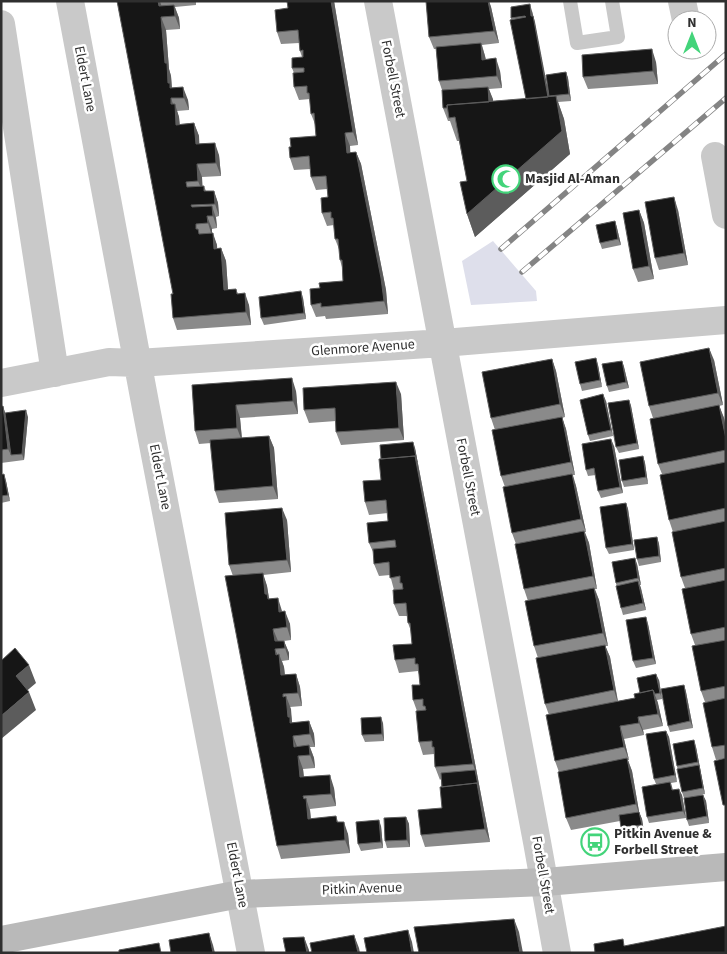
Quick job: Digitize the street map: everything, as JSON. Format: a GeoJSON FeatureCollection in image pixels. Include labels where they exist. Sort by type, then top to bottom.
{"type":"FeatureCollection","features":[{"type":"Feature","properties":{"kind":"street","name":"Eldert Lane"},"geometry":{"type":"LineString","coordinates":[[70,1],[251,953]]}},
{"type":"Feature","properties":{"kind":"street","name":"Forbell Street"},"geometry":{"type":"LineString","coordinates":[[378,1],[557,953]]}},
{"type":"Feature","properties":{"kind":"street"},"geometry":{"type":"LineString","coordinates":[[1,24],[55,373]]}},
{"type":"Feature","properties":{"kind":"street"},"geometry":{"type":"LineString","coordinates":[[715,156],[726,215]]}},
{"type":"Feature","properties":{"kind":"street","name":"Glenmore Avenue"},"geometry":{"type":"LineString","coordinates":[[1,383],[109,362],[138,363],[443,343],[726,320]]}},
{"type":"Feature","properties":{"kind":"street","name":"Pitkin Avenue"},"geometry":{"type":"LineString","coordinates":[[1,940],[240,894],[545,882],[726,867]]}},
{"type":"Feature","properties":{"kind":"lane"},"geometry":{"type":"LineString","coordinates":[[570,1],[578,43],[618,37],[612,1]]}},
{"type":"Feature","properties":{"kind":"shaded area"},"geometry":{"type":"Polygon","coordinates":[[[493,241],[536,291],[537,301],[471,305],[462,261],[493,241]]]}},
{"type":"Feature","properties":{"kind":"building"},"geometry":{"type":"Polygon","coordinates":[[[117,1],[158,1],[159,6],[174,5],[175,16],[161,17],[168,83],[170,83],[170,88],[183,87],[184,98],[171,98],[171,104],[175,104],[176,125],[194,123],[196,144],[215,143],[216,163],[197,164],[198,181],[186,182],[187,187],[204,186],[204,191],[214,191],[215,204],[191,205],[192,207],[212,206],[213,216],[207,216],[208,223],[196,224],[196,229],[198,229],[199,234],[213,233],[214,249],[221,248],[224,290],[236,289],[237,294],[245,293],[246,312],[173,318],[171,294],[173,294],[117,1]]]}},
{"type":"Feature","properties":{"kind":"building"},"geometry":{"type":"Polygon","coordinates":[[[287,1],[331,1],[353,132],[345,133],[347,153],[356,152],[384,301],[321,307],[321,303],[311,305],[310,289],[320,288],[319,283],[343,281],[342,260],[340,260],[338,239],[335,239],[331,212],[322,213],[321,198],[328,197],[326,176],[311,177],[309,156],[290,158],[290,138],[316,136],[314,113],[311,114],[307,86],[294,87],[293,73],[304,72],[304,68],[292,68],[292,58],[303,57],[303,50],[300,51],[298,30],[277,32],[275,10],[288,8],[287,1]]]}},
{"type":"Feature","properties":{"kind":"building"},"geometry":{"type":"Polygon","coordinates":[[[426,1],[488,1],[494,31],[429,37],[426,1]]]}},
{"type":"Feature","properties":{"kind":"building"},"geometry":{"type":"Polygon","coordinates":[[[530,4],[548,97],[526,99],[510,20],[526,17],[511,18],[511,7],[530,4]]]}},
{"type":"Feature","properties":{"kind":"building"},"geometry":{"type":"Polygon","coordinates":[[[481,43],[482,60],[496,58],[497,76],[439,81],[436,47],[481,43]]]}},
{"type":"Feature","properties":{"kind":"building"},"geometry":{"type":"Polygon","coordinates":[[[652,49],[653,71],[583,77],[582,55],[652,49]]]}},
{"type":"Feature","properties":{"kind":"building"},"geometry":{"type":"Polygon","coordinates":[[[566,72],[569,94],[549,96],[546,75],[566,72]]]}},
{"type":"Feature","properties":{"kind":"building"},"geometry":{"type":"Polygon","coordinates":[[[488,87],[489,102],[447,105],[447,108],[443,108],[442,90],[488,87]]]}},
{"type":"Feature","properties":{"kind":"building","name":"Masjid Al-Aman"},"geometry":{"type":"Polygon","coordinates":[[[556,96],[562,131],[467,214],[460,182],[467,181],[455,117],[449,118],[447,105],[556,96]]]}},
{"type":"Feature","properties":{"kind":"building"},"geometry":{"type":"Polygon","coordinates":[[[674,197],[684,253],[655,258],[645,202],[674,197]]]}},
{"type":"Feature","properties":{"kind":"building"},"geometry":{"type":"Polygon","coordinates":[[[639,210],[649,266],[633,269],[623,213],[639,210]]]}},
{"type":"Feature","properties":{"kind":"building"},"geometry":{"type":"Polygon","coordinates":[[[615,221],[618,239],[600,243],[596,225],[615,221]]]}},
{"type":"Feature","properties":{"kind":"building"},"geometry":{"type":"Polygon","coordinates":[[[301,291],[304,313],[261,318],[259,297],[301,291]]]}},
{"type":"Feature","properties":{"kind":"building"},"geometry":{"type":"Polygon","coordinates":[[[709,348],[718,393],[649,406],[640,362],[709,348]]]}},
{"type":"Feature","properties":{"kind":"building"},"geometry":{"type":"Polygon","coordinates":[[[596,358],[600,380],[580,384],[575,362],[596,358]]]}},
{"type":"Feature","properties":{"kind":"building"},"geometry":{"type":"Polygon","coordinates":[[[552,359],[560,404],[491,418],[482,372],[552,359]]]}},
{"type":"Feature","properties":{"kind":"building"},"geometry":{"type":"Polygon","coordinates":[[[622,361],[626,382],[607,386],[602,364],[622,361]]]}},
{"type":"Feature","properties":{"kind":"building"},"geometry":{"type":"Polygon","coordinates":[[[292,378],[293,401],[236,405],[237,428],[195,431],[192,385],[292,378]]]}},
{"type":"Feature","properties":{"kind":"building"},"geometry":{"type":"Polygon","coordinates":[[[396,382],[399,428],[336,432],[335,408],[304,410],[303,388],[396,382]]]}},
{"type":"Feature","properties":{"kind":"building"},"geometry":{"type":"Polygon","coordinates":[[[603,394],[611,430],[588,435],[580,400],[603,394]]]}},
{"type":"Feature","properties":{"kind":"building"},"geometry":{"type":"Polygon","coordinates":[[[629,400],[637,443],[616,447],[608,403],[629,400]]]}},
{"type":"Feature","properties":{"kind":"building"},"geometry":{"type":"Polygon","coordinates":[[[719,405],[726,439],[726,450],[658,464],[650,419],[719,405]]]}},
{"type":"Feature","properties":{"kind":"building"},"geometry":{"type":"Polygon","coordinates":[[[3,406],[8,449],[1,450],[1,407],[3,406]]]}},
{"type":"Feature","properties":{"kind":"building"},"geometry":{"type":"Polygon","coordinates":[[[26,410],[22,454],[11,455],[5,413],[26,410]]]}},
{"type":"Feature","properties":{"kind":"building"},"geometry":{"type":"Polygon","coordinates":[[[562,417],[571,462],[501,476],[492,430],[562,417]]]}},
{"type":"Feature","properties":{"kind":"building"},"geometry":{"type":"Polygon","coordinates":[[[269,436],[273,486],[215,491],[210,440],[269,436]]]}},
{"type":"Feature","properties":{"kind":"building"},"geometry":{"type":"Polygon","coordinates":[[[611,439],[620,487],[598,491],[594,468],[586,470],[582,444],[611,439]]]}},
{"type":"Feature","properties":{"kind":"building"},"geometry":{"type":"Polygon","coordinates":[[[413,442],[417,462],[415,456],[381,459],[380,445],[413,442]]]}},
{"type":"Feature","properties":{"kind":"building"},"geometry":{"type":"Polygon","coordinates":[[[415,456],[473,764],[435,767],[432,741],[419,742],[416,711],[426,710],[425,706],[423,706],[423,699],[413,700],[412,685],[420,685],[418,664],[415,664],[415,658],[395,660],[393,645],[412,644],[406,603],[394,604],[393,590],[403,589],[402,583],[400,583],[400,576],[390,578],[389,562],[374,564],[373,549],[396,547],[395,540],[369,543],[367,523],[388,521],[386,500],[365,502],[363,481],[381,480],[379,459],[415,456]]]}},
{"type":"Feature","properties":{"kind":"building"},"geometry":{"type":"Polygon","coordinates":[[[643,456],[646,477],[622,481],[619,460],[643,456]]]}},
{"type":"Feature","properties":{"kind":"building"},"geometry":{"type":"Polygon","coordinates":[[[726,462],[726,508],[669,520],[660,475],[726,462]]]}},
{"type":"Feature","properties":{"kind":"building"},"geometry":{"type":"Polygon","coordinates":[[[4,474],[8,495],[1,496],[1,475],[4,474]]]}},
{"type":"Feature","properties":{"kind":"building"},"geometry":{"type":"Polygon","coordinates":[[[572,474],[581,519],[512,533],[503,487],[572,474]]]}},
{"type":"Feature","properties":{"kind":"building"},"geometry":{"type":"Polygon","coordinates":[[[626,503],[632,544],[606,548],[600,507],[626,503]]]}},
{"type":"Feature","properties":{"kind":"building"},"geometry":{"type":"Polygon","coordinates":[[[282,508],[287,560],[229,565],[225,513],[282,508]]]}},
{"type":"Feature","properties":{"kind":"building"},"geometry":{"type":"Polygon","coordinates":[[[726,521],[726,568],[681,577],[672,532],[726,521]]]}},
{"type":"Feature","properties":{"kind":"building"},"geometry":{"type":"Polygon","coordinates":[[[584,531],[593,576],[524,589],[515,544],[584,531]]]}},
{"type":"Feature","properties":{"kind":"building"},"geometry":{"type":"Polygon","coordinates":[[[657,537],[659,556],[637,559],[634,540],[657,537]]]}},
{"type":"Feature","properties":{"kind":"building"},"geometry":{"type":"Polygon","coordinates":[[[635,558],[638,578],[616,583],[612,562],[635,558]]]}},
{"type":"Feature","properties":{"kind":"building"},"geometry":{"type":"Polygon","coordinates":[[[263,573],[265,594],[267,594],[268,599],[278,598],[279,612],[285,611],[287,627],[273,629],[275,641],[284,641],[285,648],[275,649],[276,655],[279,654],[281,675],[296,674],[298,693],[283,694],[283,697],[286,696],[288,717],[290,717],[290,723],[309,721],[310,734],[293,736],[294,747],[309,745],[310,755],[298,756],[300,777],[330,775],[331,794],[303,796],[304,799],[306,798],[308,819],[336,816],[337,822],[344,822],[345,840],[277,846],[225,576],[263,573]]]}},
{"type":"Feature","properties":{"kind":"building"},"geometry":{"type":"Polygon","coordinates":[[[726,580],[726,627],[691,634],[682,589],[726,580]]]}},
{"type":"Feature","properties":{"kind":"building"},"geometry":{"type":"Polygon","coordinates":[[[638,581],[643,603],[621,608],[616,586],[638,581]]]}},
{"type":"Feature","properties":{"kind":"building"},"geometry":{"type":"Polygon","coordinates":[[[594,588],[603,633],[534,646],[525,601],[594,588]]]}},
{"type":"Feature","properties":{"kind":"building"},"geometry":{"type":"Polygon","coordinates":[[[646,617],[653,658],[633,661],[626,620],[646,617]]]}},
{"type":"Feature","properties":{"kind":"building"},"geometry":{"type":"Polygon","coordinates":[[[726,640],[726,686],[701,691],[692,646],[726,640]]]}},
{"type":"Feature","properties":{"kind":"building"},"geometry":{"type":"Polygon","coordinates":[[[605,645],[614,690],[545,704],[536,658],[605,645]]]}},
{"type":"Feature","properties":{"kind":"building"},"geometry":{"type":"Polygon","coordinates":[[[15,648],[29,665],[16,676],[29,692],[1,716],[1,658],[2,660],[15,648]]]}},
{"type":"Feature","properties":{"kind":"building"},"geometry":{"type":"Polygon","coordinates":[[[656,674],[660,693],[655,694],[653,690],[640,693],[637,678],[656,674]]]}},
{"type":"Feature","properties":{"kind":"building"},"geometry":{"type":"Polygon","coordinates":[[[684,685],[690,721],[668,726],[661,689],[684,685]]]}},
{"type":"Feature","properties":{"kind":"building"},"geometry":{"type":"Polygon","coordinates":[[[653,690],[658,714],[638,717],[639,723],[620,726],[624,747],[555,761],[546,715],[635,698],[634,694],[653,690]]]}},
{"type":"Feature","properties":{"kind":"building"},"geometry":{"type":"Polygon","coordinates":[[[726,698],[726,745],[712,747],[703,703],[726,698]]]}},
{"type":"Feature","properties":{"kind":"building"},"geometry":{"type":"Polygon","coordinates":[[[381,717],[382,734],[362,735],[361,718],[381,717]]]}},
{"type":"Feature","properties":{"kind":"building"},"geometry":{"type":"Polygon","coordinates":[[[666,731],[675,775],[654,779],[646,734],[666,731]]]}},
{"type":"Feature","properties":{"kind":"building"},"geometry":{"type":"Polygon","coordinates":[[[694,740],[698,762],[677,766],[673,744],[694,740]]]}},
{"type":"Feature","properties":{"kind":"building"},"geometry":{"type":"Polygon","coordinates":[[[627,758],[636,804],[566,818],[558,772],[627,758]]]}},
{"type":"Feature","properties":{"kind":"building"},"geometry":{"type":"Polygon","coordinates":[[[726,758],[726,805],[723,805],[714,761],[726,758]]]}},
{"type":"Feature","properties":{"kind":"building"},"geometry":{"type":"Polygon","coordinates":[[[699,765],[703,788],[682,792],[677,769],[699,765]]]}},
{"type":"Feature","properties":{"kind":"building"},"geometry":{"type":"Polygon","coordinates":[[[475,770],[479,790],[477,783],[442,787],[441,773],[475,770]]]}},
{"type":"Feature","properties":{"kind":"building"},"geometry":{"type":"Polygon","coordinates":[[[670,782],[672,790],[679,789],[683,811],[647,817],[642,787],[670,782]]]}},
{"type":"Feature","properties":{"kind":"building"},"geometry":{"type":"Polygon","coordinates":[[[477,783],[485,829],[421,835],[418,810],[442,808],[440,787],[477,783]]]}},
{"type":"Feature","properties":{"kind":"building"},"geometry":{"type":"Polygon","coordinates":[[[703,795],[707,816],[687,820],[684,798],[703,795]]]}},
{"type":"Feature","properties":{"kind":"building"},"geometry":{"type":"Polygon","coordinates":[[[639,812],[642,825],[621,827],[619,815],[639,812]]]}},
{"type":"Feature","properties":{"kind":"building"},"geometry":{"type":"Polygon","coordinates":[[[406,817],[407,840],[385,841],[384,818],[406,817]]]}},
{"type":"Feature","properties":{"kind":"building"},"geometry":{"type":"Polygon","coordinates":[[[379,820],[381,842],[358,844],[356,822],[379,820]]]}},
{"type":"Feature","properties":{"kind":"building"},"geometry":{"type":"Polygon","coordinates":[[[514,919],[520,953],[419,953],[414,927],[514,919]]]}},
{"type":"Feature","properties":{"kind":"building"},"geometry":{"type":"Polygon","coordinates":[[[726,926],[726,953],[595,953],[594,944],[623,939],[624,946],[726,926]]]}},
{"type":"Feature","properties":{"kind":"building"},"geometry":{"type":"Polygon","coordinates":[[[408,930],[412,953],[367,953],[364,938],[408,930]]]}},
{"type":"Feature","properties":{"kind":"building"},"geometry":{"type":"Polygon","coordinates":[[[209,933],[213,953],[171,953],[169,940],[209,933]]]}},
{"type":"Feature","properties":{"kind":"building"},"geometry":{"type":"Polygon","coordinates":[[[354,935],[358,953],[312,953],[310,943],[354,935]]]}},
{"type":"Feature","properties":{"kind":"building"},"geometry":{"type":"Polygon","coordinates":[[[304,937],[307,953],[286,953],[283,938],[304,937]]]}},
{"type":"Feature","properties":{"kind":"building"},"geometry":{"type":"Polygon","coordinates":[[[159,943],[161,953],[119,953],[119,950],[159,943]]]}},
{"type":"Feature","properties":{"kind":"railway"},"geometry":{"type":"LineString","coordinates":[[501,249],[726,54]]}},
{"type":"Feature","properties":{"kind":"railway"},"geometry":{"type":"LineString","coordinates":[[522,272],[726,98]]}},
{"type":"Feature","properties":{"kind":"place","name":"Masjid Al-Aman"},"geometry":{"type":"Point","coordinates":[506,179]}},
{"type":"Feature","properties":{"kind":"place","name":"Pitkin Avenue & Forbell Street"},"geometry":{"type":"Point","coordinates":[595,842]}}]}
